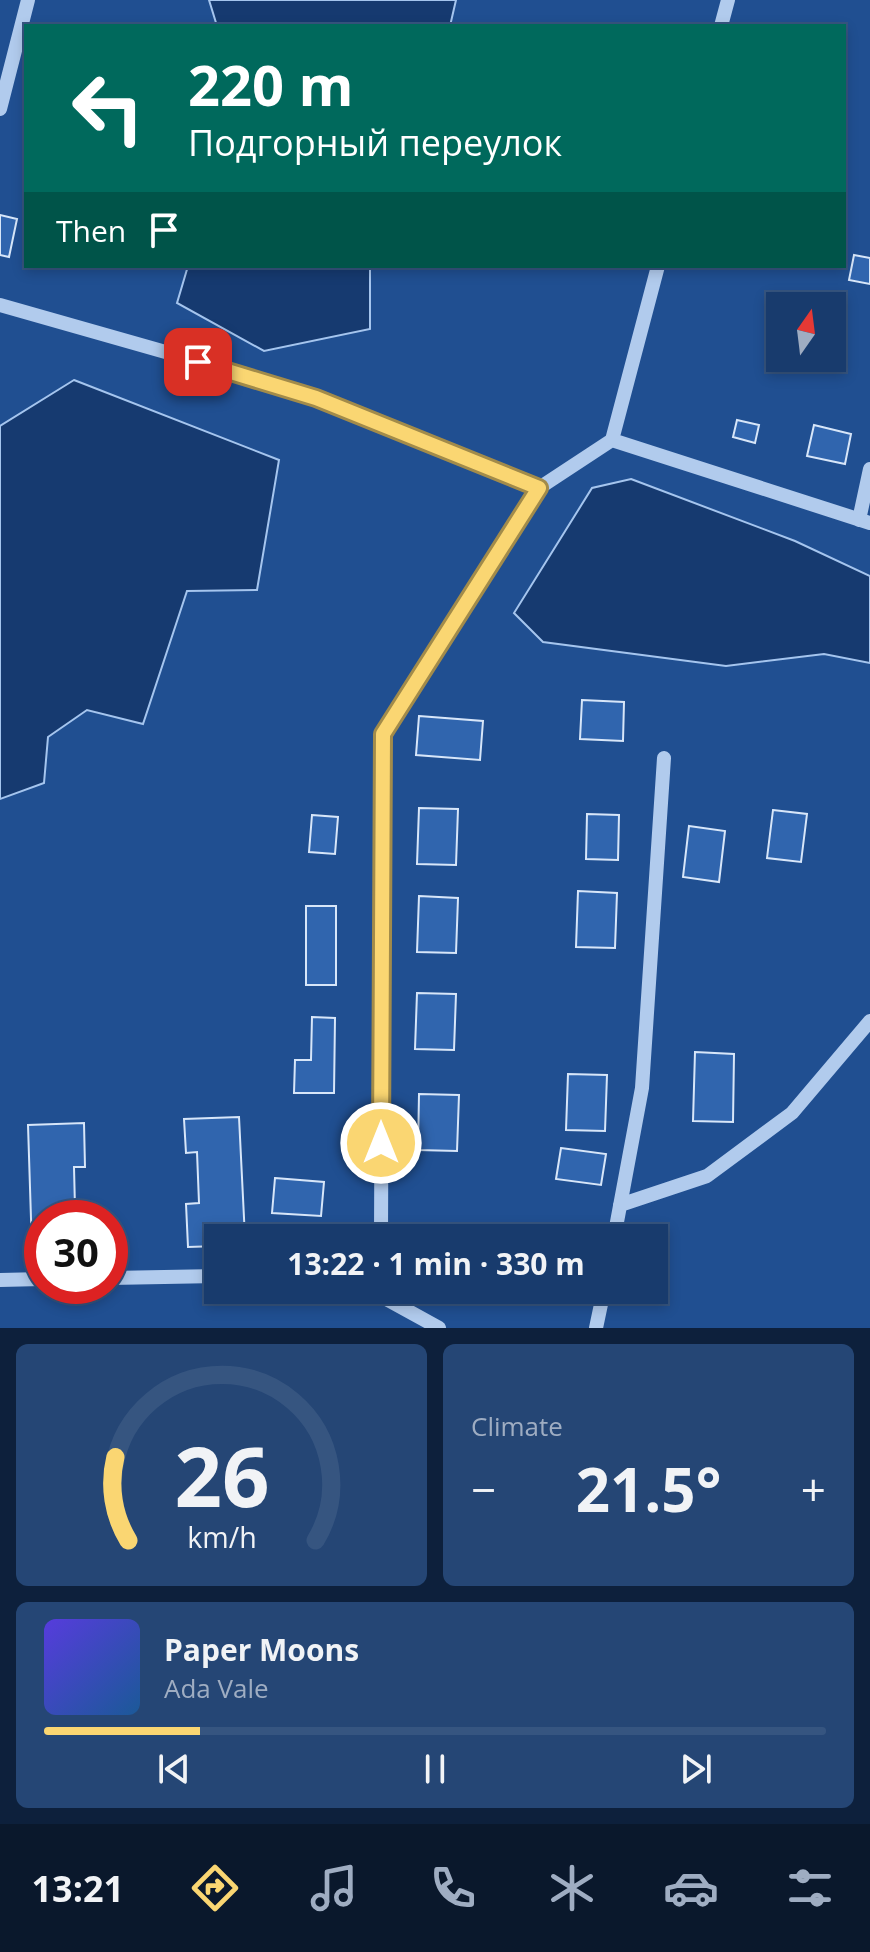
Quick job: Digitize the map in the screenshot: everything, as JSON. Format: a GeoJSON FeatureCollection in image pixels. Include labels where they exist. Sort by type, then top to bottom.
{"type":"FeatureCollection","features":[{"type":"Feature","properties":{"kind":"street"},"geometry":{"type":"LineString","coordinates":[[0,109],[28,0]]}},
{"type":"Feature","properties":{"kind":"street"},"geometry":{"type":"LineString","coordinates":[[722,24],[728,0]]}},
{"type":"Feature","properties":{"kind":"street"},"geometry":{"type":"LineString","coordinates":[[381,1224],[383,734],[539,488],[612,440],[657,268]]}},
{"type":"Feature","properties":{"kind":"street"},"geometry":{"type":"LineString","coordinates":[[0,305],[316,398],[539,488]]}},
{"type":"Feature","properties":{"kind":"street"},"geometry":{"type":"LineString","coordinates":[[612,440],[865,521],[870,469]]}},
{"type":"Feature","properties":{"kind":"street"},"geometry":{"type":"LineString","coordinates":[[617,1224],[642,1088],[664,758]]}},
{"type":"Feature","properties":{"kind":"street"},"geometry":{"type":"LineString","coordinates":[[620,1205],[707,1176],[792,1113],[870,1021]]}},
{"type":"Feature","properties":{"kind":"street"},"geometry":{"type":"LineString","coordinates":[[128,1278],[204,1276]]}},
{"type":"Feature","properties":{"kind":"street"},"geometry":{"type":"LineString","coordinates":[[0,1280],[24,1279]]}},
{"type":"Feature","properties":{"kind":"street"},"geometry":{"type":"LineString","coordinates":[[399,1304],[439,1328]]}},
{"type":"Feature","properties":{"kind":"street"},"geometry":{"type":"LineString","coordinates":[[596,1328],[601,1304]]}},
{"type":"Feature","properties":{"kind":"water"},"geometry":{"type":"Polygon","coordinates":[[[209,0],[456,0],[450,24],[216,24],[209,0]]]}},
{"type":"Feature","properties":{"kind":"water"},"geometry":{"type":"Polygon","coordinates":[[[187,268],[370,268],[370,329],[264,351],[177,303],[187,268]]]}},
{"type":"Feature","properties":{"kind":"water"},"geometry":{"type":"Polygon","coordinates":[[[74,380],[279,460],[257,590],[187,591],[143,724],[87,710],[48,737],[44,783],[0,799],[0,426],[74,380]]]}},
{"type":"Feature","properties":{"kind":"water"},"geometry":{"type":"Polygon","coordinates":[[[631,479],[795,541],[870,576],[870,663],[824,654],[726,666],[543,642],[514,613],[592,488],[631,479]]]}},
{"type":"Feature","properties":{"kind":"building"},"geometry":{"type":"Polygon","coordinates":[[[0,215],[17,219],[9,257],[0,255],[0,215]]]}},
{"type":"Feature","properties":{"kind":"building"},"geometry":{"type":"Polygon","coordinates":[[[854,255],[870,258],[870,284],[849,280],[854,255]]]}},
{"type":"Feature","properties":{"kind":"building"},"geometry":{"type":"Polygon","coordinates":[[[737,420],[759,425],[755,443],[733,437],[737,420]]]}},
{"type":"Feature","properties":{"kind":"building"},"geometry":{"type":"Polygon","coordinates":[[[814,425],[851,434],[845,464],[807,456],[814,425]]]}},
{"type":"Feature","properties":{"kind":"building"},"geometry":{"type":"Polygon","coordinates":[[[582,700],[624,702],[623,741],[580,739],[582,700]]]}},
{"type":"Feature","properties":{"kind":"building"},"geometry":{"type":"Polygon","coordinates":[[[419,716],[483,721],[480,760],[416,755],[419,716]]]}},
{"type":"Feature","properties":{"kind":"building"},"geometry":{"type":"Polygon","coordinates":[[[419,808],[458,809],[456,865],[417,864],[419,808]]]}},
{"type":"Feature","properties":{"kind":"building"},"geometry":{"type":"Polygon","coordinates":[[[773,810],[807,814],[801,862],[767,858],[773,810]]]}},
{"type":"Feature","properties":{"kind":"building"},"geometry":{"type":"Polygon","coordinates":[[[587,814],[619,815],[618,860],[586,859],[587,814]]]}},
{"type":"Feature","properties":{"kind":"building"},"geometry":{"type":"Polygon","coordinates":[[[312,815],[338,817],[335,854],[309,852],[312,815]]]}},
{"type":"Feature","properties":{"kind":"building"},"geometry":{"type":"Polygon","coordinates":[[[689,826],[725,831],[719,882],[683,877],[689,826]]]}},
{"type":"Feature","properties":{"kind":"building"},"geometry":{"type":"Polygon","coordinates":[[[578,891],[617,893],[615,948],[576,947],[578,891]]]}},
{"type":"Feature","properties":{"kind":"building"},"geometry":{"type":"Polygon","coordinates":[[[419,896],[458,898],[456,953],[417,952],[419,896]]]}},
{"type":"Feature","properties":{"kind":"building"},"geometry":{"type":"Polygon","coordinates":[[[306,906],[336,906],[336,985],[306,985],[306,906]]]}},
{"type":"Feature","properties":{"kind":"building"},"geometry":{"type":"Polygon","coordinates":[[[417,993],[456,994],[454,1050],[415,1049],[417,993]]]}},
{"type":"Feature","properties":{"kind":"building"},"geometry":{"type":"Polygon","coordinates":[[[312,1017],[335,1018],[334,1093],[294,1093],[295,1060],[311,1060],[312,1017]]]}},
{"type":"Feature","properties":{"kind":"building"},"geometry":{"type":"Polygon","coordinates":[[[695,1052],[734,1054],[733,1122],[693,1121],[695,1052]]]}},
{"type":"Feature","properties":{"kind":"building"},"geometry":{"type":"Polygon","coordinates":[[[568,1074],[607,1075],[605,1131],[566,1130],[568,1074]]]}},
{"type":"Feature","properties":{"kind":"building"},"geometry":{"type":"Polygon","coordinates":[[[419,1094],[459,1095],[457,1151],[418,1150],[419,1094]]]}},
{"type":"Feature","properties":{"kind":"building"},"geometry":{"type":"Polygon","coordinates":[[[239,1117],[244,1224],[204,1224],[204,1246],[188,1247],[186,1204],[199,1203],[197,1152],[186,1153],[184,1119],[239,1117]]]}},
{"type":"Feature","properties":{"kind":"building"},"geometry":{"type":"Polygon","coordinates":[[[84,1123],[85,1167],[74,1167],[75,1200],[30,1200],[28,1125],[84,1123]]]}},
{"type":"Feature","properties":{"kind":"building"},"geometry":{"type":"Polygon","coordinates":[[[561,1148],[606,1154],[601,1185],[556,1179],[561,1148]]]}},
{"type":"Feature","properties":{"kind":"building"},"geometry":{"type":"Polygon","coordinates":[[[275,1178],[324,1182],[321,1216],[272,1213],[275,1178]]]}},
{"type":"Feature","properties":{"kind":"route"},"geometry":{"type":"LineString","coordinates":[[198,362],[316,398],[539,488],[383,734],[381,1143]]}}]}
